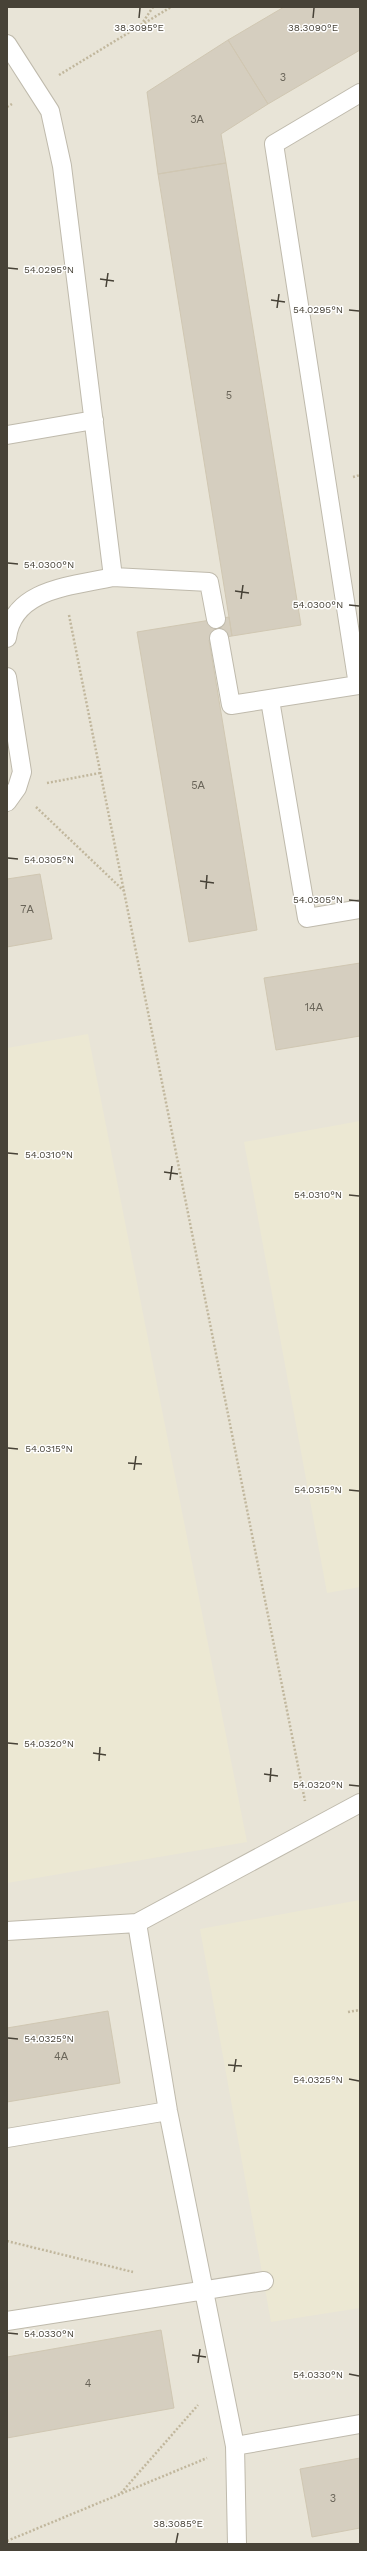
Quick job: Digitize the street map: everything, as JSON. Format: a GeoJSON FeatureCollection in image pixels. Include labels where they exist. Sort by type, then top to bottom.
{"type":"FeatureCollection","features":[{"type":"Feature","properties":{"kind":"lane"},"geometry":{"type":"LineString","coordinates":[[7,44],[50,110],[62,166],[114,577]]}},
{"type":"Feature","properties":{"kind":"lane"},"geometry":{"type":"LineString","coordinates":[[219,638],[231,705],[358,685],[274,144],[360,93]]}},
{"type":"Feature","properties":{"kind":"lane"},"geometry":{"type":"LineString","coordinates":[[7,435],[94,420]]}},
{"type":"Feature","properties":{"kind":"lane"},"geometry":{"type":"LineString","coordinates":[[7,638],[12,611],[36,596],[114,577],[209,582],[216,619]]}},
{"type":"Feature","properties":{"kind":"lane"},"geometry":{"type":"LineString","coordinates":[[7,677],[22,772],[12,795]]}},
{"type":"Feature","properties":{"kind":"lane"},"geometry":{"type":"LineString","coordinates":[[270,700],[307,918],[360,909]]}},
{"type":"Feature","properties":{"kind":"lane"},"geometry":{"type":"LineString","coordinates":[[7,1931],[137,1922],[360,1803]]}},
{"type":"Feature","properties":{"kind":"lane"},"geometry":{"type":"LineString","coordinates":[[137,1922],[168,2111],[235,2446],[237,2544]]}},
{"type":"Feature","properties":{"kind":"lane"},"geometry":{"type":"LineString","coordinates":[[7,2138],[168,2111]]}},
{"type":"Feature","properties":{"kind":"lane"},"geometry":{"type":"LineString","coordinates":[[7,2321],[264,2281]]}},
{"type":"Feature","properties":{"kind":"lane"},"geometry":{"type":"LineString","coordinates":[[235,2446],[360,2424]]}},
{"type":"Feature","properties":{"kind":"path"},"geometry":{"type":"LineString","coordinates":[[141,26],[153,7]]}},
{"type":"Feature","properties":{"kind":"path"},"geometry":{"type":"LineString","coordinates":[[7,107],[171,7]]}},
{"type":"Feature","properties":{"kind":"path"},"geometry":{"type":"LineString","coordinates":[[64,589],[311,1829]]}},
{"type":"Feature","properties":{"kind":"path"},"geometry":{"type":"LineString","coordinates":[[12,795],[100,772]]}},
{"type":"Feature","properties":{"kind":"path"},"geometry":{"type":"LineString","coordinates":[[12,795],[124,891]]}},
{"type":"Feature","properties":{"kind":"path"},"geometry":{"type":"LineString","coordinates":[[348,2012],[360,2010]]}},
{"type":"Feature","properties":{"kind":"path"},"geometry":{"type":"LineString","coordinates":[[7,2241],[136,2273]]}},
{"type":"Feature","properties":{"kind":"path"},"geometry":{"type":"LineString","coordinates":[[120,2494],[222,2377]]}},
{"type":"Feature","properties":{"kind":"path"},"geometry":{"type":"LineString","coordinates":[[7,2541],[235,2446]]}},
{"type":"Feature","properties":{"kind":"shaded area"},"geometry":{"type":"Polygon","coordinates":[[[7,7],[360,7],[360,2544],[7,2544],[7,7]]]}},
{"type":"Feature","properties":{"kind":"shaded area"},"geometry":{"type":"Polygon","coordinates":[[[88,1034],[247,1842],[7,1883],[7,1048],[88,1034]]]}},
{"type":"Feature","properties":{"kind":"shaded area"},"geometry":{"type":"Polygon","coordinates":[[[360,1121],[360,1587],[327,1593],[244,1142],[360,1121]]]}},
{"type":"Feature","properties":{"kind":"shaded area"},"geometry":{"type":"Polygon","coordinates":[[[360,1900],[360,2308],[271,2322],[200,1929],[360,1900]]]}},
{"type":"Feature","properties":{"kind":"building"},"geometry":{"type":"Polygon","coordinates":[[[284,7],[360,7],[360,50],[268,104],[228,40],[284,7]]]}},
{"type":"Feature","properties":{"kind":"building"},"geometry":{"type":"Polygon","coordinates":[[[228,40],[268,104],[221,134],[226,163],[158,174],[147,92],[228,40]]]}},
{"type":"Feature","properties":{"kind":"building"},"geometry":{"type":"Polygon","coordinates":[[[226,163],[301,625],[232,636],[158,174],[226,163]]]}},
{"type":"Feature","properties":{"kind":"building"},"geometry":{"type":"Polygon","coordinates":[[[229,617],[232,636],[209,640],[257,930],[189,942],[137,632],[229,617]]]}},
{"type":"Feature","properties":{"kind":"building"},"geometry":{"type":"Polygon","coordinates":[[[40,874],[52,939],[7,947],[7,879],[40,874]]]}},
{"type":"Feature","properties":{"kind":"building"},"geometry":{"type":"Polygon","coordinates":[[[360,963],[360,1036],[276,1050],[264,978],[360,963]]]}},
{"type":"Feature","properties":{"kind":"building"},"geometry":{"type":"Polygon","coordinates":[[[108,2011],[120,2083],[7,2102],[7,2028],[108,2011]]]}},
{"type":"Feature","properties":{"kind":"building"},"geometry":{"type":"Polygon","coordinates":[[[161,2330],[174,2408],[7,2438],[7,2357],[161,2330]]]}},
{"type":"Feature","properties":{"kind":"building"},"geometry":{"type":"Polygon","coordinates":[[[360,2458],[360,2528],[312,2537],[300,2469],[360,2458]]]}}]}
